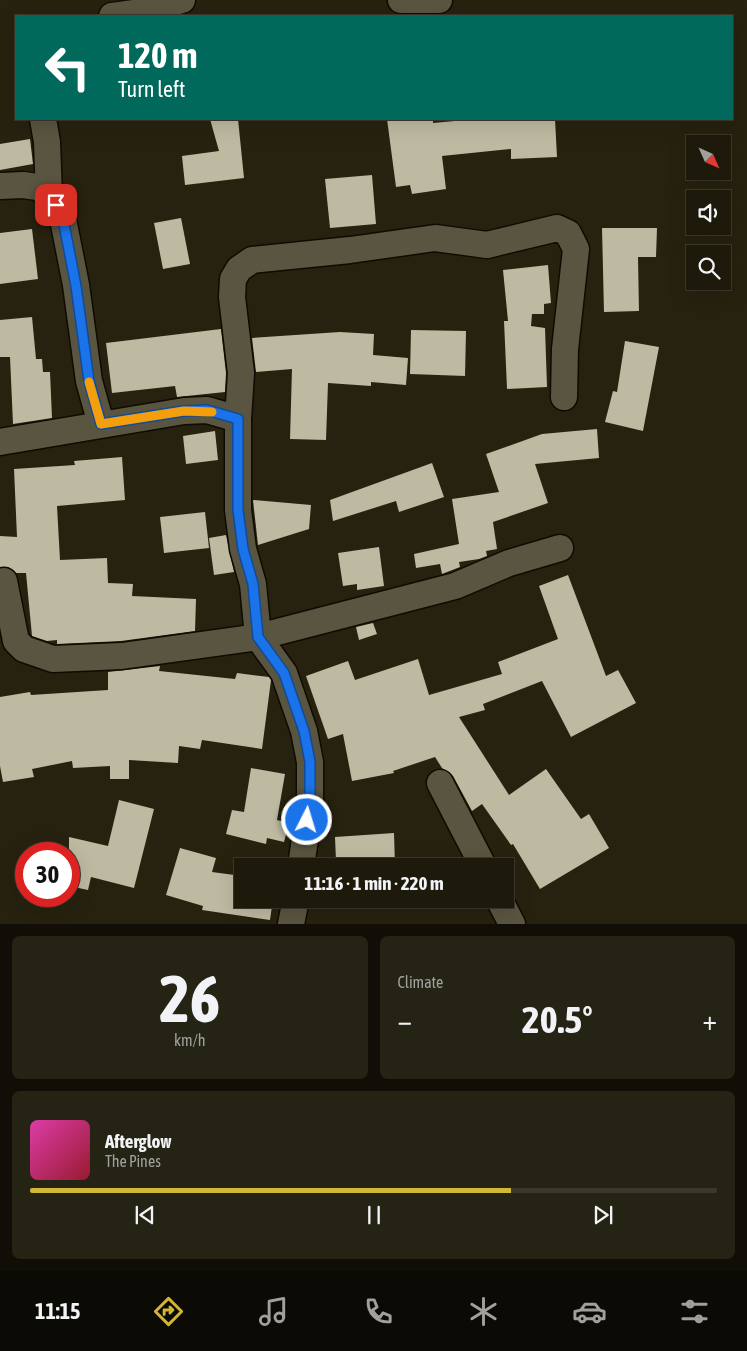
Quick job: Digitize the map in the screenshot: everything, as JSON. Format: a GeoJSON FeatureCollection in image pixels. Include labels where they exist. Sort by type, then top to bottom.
{"type":"FeatureCollection","features":[{"type":"Feature","properties":{"kind":"street"},"geometry":{"type":"LineString","coordinates":[[121,15],[148,12],[182,0]]}},
{"type":"Feature","properties":{"kind":"street"},"geometry":{"type":"LineString","coordinates":[[401,0],[439,0]]}},
{"type":"Feature","properties":{"kind":"street"},"geometry":{"type":"LineString","coordinates":[[43,120],[47,142],[48,196]]}},
{"type":"Feature","properties":{"kind":"street"},"geometry":{"type":"LineString","coordinates":[[0,186],[23,185],[38,188],[48,196],[62,214],[76,286],[89,381],[101,424]]}},
{"type":"Feature","properties":{"kind":"street"},"geometry":{"type":"LineString","coordinates":[[301,858],[310,805],[308,754],[304,731],[284,673],[258,637],[253,584],[243,549],[238,510],[238,419],[241,373],[232,297],[233,279],[239,269],[252,260],[350,250],[435,238],[487,245],[557,228],[568,233],[576,249],[566,349],[564,397]]}},
{"type":"Feature","properties":{"kind":"street"},"geometry":{"type":"LineString","coordinates":[[0,442],[184,411],[207,410],[238,419]]}},
{"type":"Feature","properties":{"kind":"street"},"geometry":{"type":"LineString","coordinates":[[4,581],[16,641],[33,654],[52,659],[122,656],[258,637],[455,586],[509,563],[560,548]]}},
{"type":"Feature","properties":{"kind":"street"},"geometry":{"type":"LineString","coordinates":[[440,783],[479,858]]}},
{"type":"Feature","properties":{"kind":"street"},"geometry":{"type":"LineString","coordinates":[[292,924],[295,908]]}},
{"type":"Feature","properties":{"kind":"street"},"geometry":{"type":"LineString","coordinates":[[504,908],[512,924]]}},
{"type":"Feature","properties":{"kind":"building"},"geometry":{"type":"Polygon","coordinates":[[[210,120],[238,120],[244,178],[185,185],[182,156],[219,151],[210,120]]]}},
{"type":"Feature","properties":{"kind":"building"},"geometry":{"type":"Polygon","coordinates":[[[387,120],[433,120],[433,123],[465,120],[555,120],[557,157],[511,159],[511,149],[442,156],[446,189],[412,194],[410,185],[396,187],[387,120]]]}},
{"type":"Feature","properties":{"kind":"building"},"geometry":{"type":"Polygon","coordinates":[[[30,139],[33,164],[0,170],[0,144],[30,139]]]}},
{"type":"Feature","properties":{"kind":"building"},"geometry":{"type":"Polygon","coordinates":[[[372,175],[376,224],[330,228],[325,179],[372,175]]]}},
{"type":"Feature","properties":{"kind":"building"},"geometry":{"type":"Polygon","coordinates":[[[181,218],[190,264],[163,269],[154,223],[181,218]]]}},
{"type":"Feature","properties":{"kind":"building"},"geometry":{"type":"Polygon","coordinates":[[[602,228],[657,228],[656,257],[638,257],[639,311],[604,312],[602,228]]]}},
{"type":"Feature","properties":{"kind":"building"},"geometry":{"type":"Polygon","coordinates":[[[32,229],[38,279],[0,284],[0,233],[32,229]]]}},
{"type":"Feature","properties":{"kind":"building"},"geometry":{"type":"Polygon","coordinates":[[[548,265],[551,303],[544,304],[544,314],[532,314],[531,326],[545,328],[547,387],[507,389],[504,321],[508,321],[503,270],[548,265]]]}},
{"type":"Feature","properties":{"kind":"building"},"geometry":{"type":"Polygon","coordinates":[[[32,317],[36,359],[42,359],[43,372],[50,372],[52,418],[13,424],[10,357],[0,357],[0,320],[32,317]]]}},
{"type":"Feature","properties":{"kind":"building"},"geometry":{"type":"Polygon","coordinates":[[[221,329],[226,373],[225,392],[177,397],[175,386],[112,393],[106,343],[221,329]]]}},
{"type":"Feature","properties":{"kind":"building"},"geometry":{"type":"Polygon","coordinates":[[[411,330],[466,331],[465,376],[410,374],[411,330]]]}},
{"type":"Feature","properties":{"kind":"building"},"geometry":{"type":"Polygon","coordinates":[[[340,332],[374,334],[373,355],[408,358],[406,385],[371,382],[371,386],[328,383],[326,440],[290,439],[292,369],[256,372],[252,338],[340,332]]]}},
{"type":"Feature","properties":{"kind":"building"},"geometry":{"type":"Polygon","coordinates":[[[625,341],[659,347],[643,431],[605,422],[613,391],[617,392],[625,341]]]}},
{"type":"Feature","properties":{"kind":"building"},"geometry":{"type":"Polygon","coordinates":[[[597,429],[599,458],[535,464],[548,503],[493,522],[497,549],[486,551],[487,556],[479,559],[459,562],[460,567],[442,574],[440,564],[416,568],[414,554],[459,544],[452,499],[499,492],[486,454],[542,434],[597,429]]]}},
{"type":"Feature","properties":{"kind":"building"},"geometry":{"type":"Polygon","coordinates":[[[215,431],[218,460],[186,464],[183,436],[215,431]]]}},
{"type":"Feature","properties":{"kind":"building"},"geometry":{"type":"Polygon","coordinates":[[[122,457],[125,500],[57,506],[60,560],[107,558],[108,583],[133,584],[132,596],[196,599],[195,631],[121,641],[57,644],[57,640],[47,641],[32,636],[26,573],[16,573],[8,567],[0,567],[0,536],[17,537],[14,469],[75,465],[74,461],[122,457]]]}},
{"type":"Feature","properties":{"kind":"building"},"geometry":{"type":"Polygon","coordinates":[[[432,463],[444,497],[399,512],[396,501],[333,521],[330,500],[432,463]]]}},
{"type":"Feature","properties":{"kind":"building"},"geometry":{"type":"Polygon","coordinates":[[[253,500],[311,505],[309,529],[258,545],[253,500]]]}},
{"type":"Feature","properties":{"kind":"building"},"geometry":{"type":"Polygon","coordinates":[[[205,512],[209,548],[164,553],[160,517],[205,512]]]}},
{"type":"Feature","properties":{"kind":"building"},"geometry":{"type":"Polygon","coordinates":[[[226,535],[234,572],[214,575],[209,538],[226,535]]]}},
{"type":"Feature","properties":{"kind":"building"},"geometry":{"type":"Polygon","coordinates":[[[379,547],[384,586],[357,590],[357,584],[343,586],[338,553],[379,547]]]}},
{"type":"Feature","properties":{"kind":"building"},"geometry":{"type":"Polygon","coordinates":[[[568,575],[606,676],[618,670],[636,703],[571,737],[542,681],[483,704],[485,710],[459,717],[509,795],[546,769],[581,819],[589,814],[609,848],[540,889],[513,844],[511,845],[482,804],[472,811],[453,776],[442,768],[435,757],[393,771],[394,773],[352,781],[343,734],[328,739],[306,676],[348,661],[355,680],[418,659],[429,695],[502,674],[498,662],[558,639],[539,586],[568,575]]]}},
{"type":"Feature","properties":{"kind":"building"},"geometry":{"type":"Polygon","coordinates":[[[373,623],[377,634],[359,640],[356,627],[373,623]]]}},
{"type":"Feature","properties":{"kind":"building"},"geometry":{"type":"Polygon","coordinates":[[[160,666],[159,671],[235,679],[237,673],[269,677],[271,680],[262,749],[202,740],[200,749],[179,746],[178,763],[129,760],[129,779],[110,779],[110,766],[73,768],[72,761],[32,769],[34,777],[3,782],[0,766],[0,697],[30,692],[31,695],[108,690],[108,672],[160,666]]]}},
{"type":"Feature","properties":{"kind":"building"},"geometry":{"type":"Polygon","coordinates":[[[251,768],[285,774],[277,820],[289,823],[284,842],[267,838],[266,844],[226,834],[232,810],[244,812],[251,768]]]}},
{"type":"Feature","properties":{"kind":"building"},"geometry":{"type":"Polygon","coordinates":[[[119,800],[154,809],[134,888],[91,877],[88,890],[80,888],[80,842],[69,842],[69,837],[108,846],[119,800]]]}},
{"type":"Feature","properties":{"kind":"building"},"geometry":{"type":"Polygon","coordinates":[[[394,833],[395,858],[336,858],[335,837],[394,833]]]}},
{"type":"Feature","properties":{"kind":"building"},"geometry":{"type":"Polygon","coordinates":[[[180,848],[216,858],[212,872],[234,875],[234,908],[272,908],[270,920],[202,910],[203,906],[166,895],[180,848]]]}},
{"type":"Feature","properties":{"kind":"slow traffic"},"geometry":{"type":"LineString","coordinates":[[89,382],[101,424],[184,411],[207,410],[212,412]]}},
{"type":"Feature","properties":{"kind":"route"},"geometry":{"type":"LineString","coordinates":[[56,205],[62,214],[76,286],[89,381],[101,424],[184,411],[207,410],[238,419],[238,510],[243,549],[253,584],[258,637],[284,673],[304,731],[310,762],[310,805],[307,820]]}}]}
